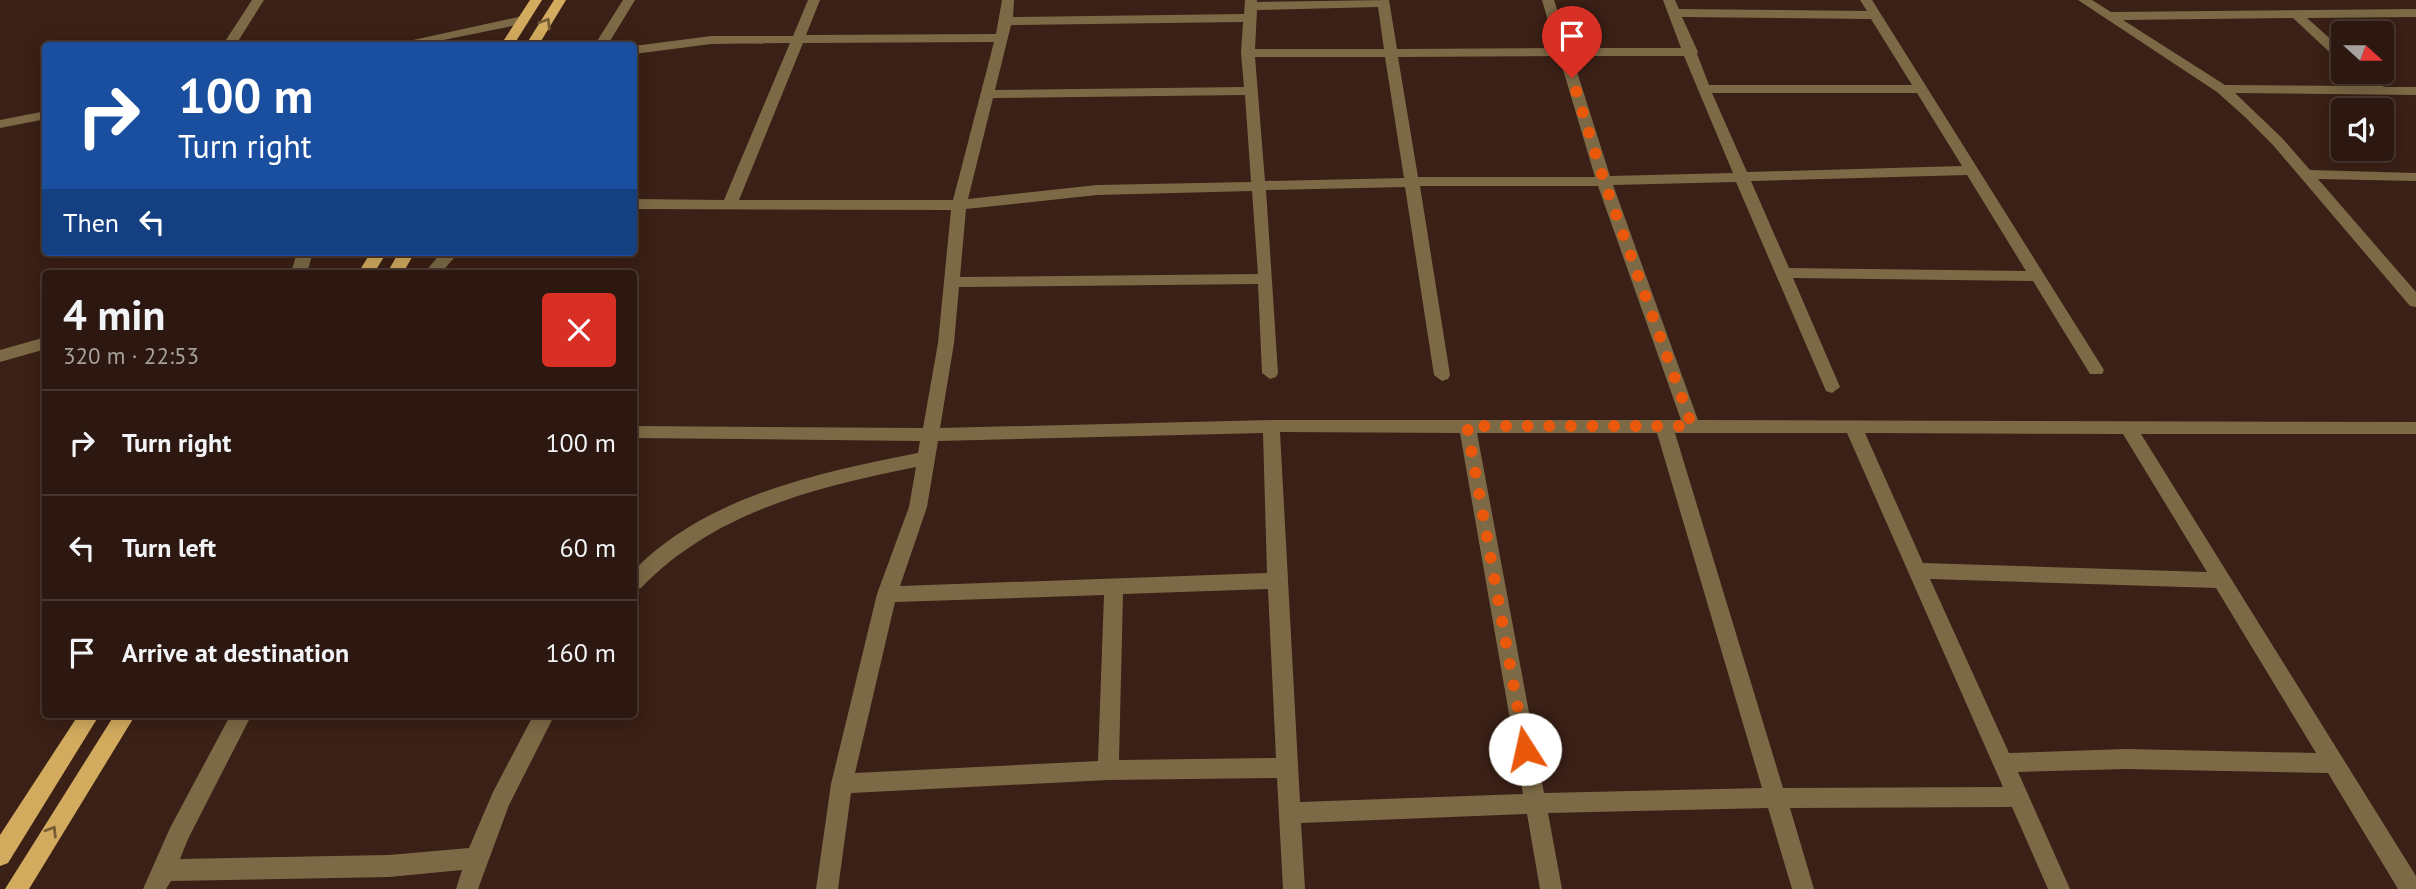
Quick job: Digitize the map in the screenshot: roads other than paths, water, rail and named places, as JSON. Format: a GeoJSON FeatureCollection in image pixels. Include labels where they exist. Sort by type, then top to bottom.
{"type":"FeatureCollection","features":[{"type":"Feature","properties":{"kind":"main road"},"geometry":{"type":"LineString","coordinates":[[509,42],[536,0]]}},
{"type":"Feature","properties":{"kind":"main road"},"geometry":{"type":"LineString","coordinates":[[534,42],[560,0]]}},
{"type":"Feature","properties":{"kind":"main road"},"geometry":{"type":"LineString","coordinates":[[0,855],[87,718]]}},
{"type":"Feature","properties":{"kind":"main road"},"geometry":{"type":"LineString","coordinates":[[16,889],[123,718]]}},
{"type":"Feature","properties":{"kind":"street"},"geometry":{"type":"LineString","coordinates":[[231,42],[258,0]]}},
{"type":"Feature","properties":{"kind":"street"},"geometry":{"type":"LineString","coordinates":[[603,42],[629,0]]}},
{"type":"Feature","properties":{"kind":"street"},"geometry":{"type":"LineString","coordinates":[[729,205],[814,0]]}},
{"type":"Feature","properties":{"kind":"street"},"geometry":{"type":"LineString","coordinates":[[827,889],[842,784],[887,594],[918,507],[928,458],[954,282],[959,205],[1004,30],[1008,0]]}},
{"type":"Feature","properties":{"kind":"street"},"geometry":{"type":"LineString","coordinates":[[1548,0],[1604,181],[1692,426]]}},
{"type":"Feature","properties":{"kind":"street"},"geometry":{"type":"LineString","coordinates":[[1866,0],[2035,276],[2096,370]]}},
{"type":"Feature","properties":{"kind":"street"},"geometry":{"type":"LineString","coordinates":[[2084,0],[2221,89],[2278,142],[2416,302]]}},
{"type":"Feature","properties":{"kind":"street"},"geometry":{"type":"LineString","coordinates":[[637,50],[711,40],[1004,30],[1251,8],[1383,2],[1441,375]]}},
{"type":"Feature","properties":{"kind":"street"},"geometry":{"type":"LineString","coordinates":[[1832,387],[1704,89],[1692,52],[1672,6],[1873,15]]}},
{"type":"Feature","properties":{"kind":"street"},"geometry":{"type":"LineString","coordinates":[[1251,8],[1248,53],[1266,279],[1270,373]]}},
{"type":"Feature","properties":{"kind":"street"},"geometry":{"type":"LineString","coordinates":[[2108,16],[2416,13]]}},
{"type":"Feature","properties":{"kind":"street"},"geometry":{"type":"LineString","coordinates":[[2298,16],[2331,46]]}},
{"type":"Feature","properties":{"kind":"street"},"geometry":{"type":"LineString","coordinates":[[412,42],[523,20]]}},
{"type":"Feature","properties":{"kind":"street"},"geometry":{"type":"LineString","coordinates":[[1248,53],[1692,52]]}},
{"type":"Feature","properties":{"kind":"street"},"geometry":{"type":"LineString","coordinates":[[2373,84],[2381,91]]}},
{"type":"Feature","properties":{"kind":"street"},"geometry":{"type":"LineString","coordinates":[[1704,89],[1920,89]]}},
{"type":"Feature","properties":{"kind":"street"},"geometry":{"type":"LineString","coordinates":[[2221,89],[2416,91]]}},
{"type":"Feature","properties":{"kind":"street"},"geometry":{"type":"LineString","coordinates":[[987,94],[1252,91]]}},
{"type":"Feature","properties":{"kind":"street"},"geometry":{"type":"LineString","coordinates":[[0,124],[42,116]]}},
{"type":"Feature","properties":{"kind":"street"},"geometry":{"type":"LineString","coordinates":[[637,204],[959,205],[1097,190],[1412,182],[1604,181],[1971,170]]}},
{"type":"Feature","properties":{"kind":"street"},"geometry":{"type":"LineString","coordinates":[[2304,174],[2416,177]]}},
{"type":"Feature","properties":{"kind":"street"},"geometry":{"type":"LineString","coordinates":[[435,270],[447,256]]}},
{"type":"Feature","properties":{"kind":"street"},"geometry":{"type":"LineString","coordinates":[[1783,273],[2035,276]]}},
{"type":"Feature","properties":{"kind":"street"},"geometry":{"type":"LineString","coordinates":[[2394,278],[2416,276]]}},
{"type":"Feature","properties":{"kind":"street"},"geometry":{"type":"LineString","coordinates":[[954,282],[1266,279]]}},
{"type":"Feature","properties":{"kind":"street"},"geometry":{"type":"LineString","coordinates":[[0,356],[42,344]]}},
{"type":"Feature","properties":{"kind":"street"},"geometry":{"type":"LineString","coordinates":[[1271,426],[1294,889]]}},
{"type":"Feature","properties":{"kind":"street"},"geometry":{"type":"LineString","coordinates":[[637,432],[932,435],[1271,426],[2416,428]]}},
{"type":"Feature","properties":{"kind":"street"},"geometry":{"type":"LineString","coordinates":[[1467,426],[1551,889]]}},
{"type":"Feature","properties":{"kind":"street"},"geometry":{"type":"LineString","coordinates":[[1664,426],[1803,889]]}},
{"type":"Feature","properties":{"kind":"street"},"geometry":{"type":"LineString","coordinates":[[1853,427],[2059,889]]}},
{"type":"Feature","properties":{"kind":"street"},"geometry":{"type":"LineString","coordinates":[[2128,427],[2412,889]]}},
{"type":"Feature","properties":{"kind":"street"},"geometry":{"type":"LineString","coordinates":[[637,579],[673,546],[761,499],[843,474],[928,458]]}},
{"type":"Feature","properties":{"kind":"street"},"geometry":{"type":"LineString","coordinates":[[1917,571],[2222,580]]}},
{"type":"Feature","properties":{"kind":"street"},"geometry":{"type":"LineString","coordinates":[[887,594],[1277,581]]}},
{"type":"Feature","properties":{"kind":"street"},"geometry":{"type":"LineString","coordinates":[[1108,770],[1114,587]]}},
{"type":"Feature","properties":{"kind":"street"},"geometry":{"type":"LineString","coordinates":[[240,718],[178,835],[159,880],[476,858]]}},
{"type":"Feature","properties":{"kind":"street"},"geometry":{"type":"LineString","coordinates":[[467,889],[476,858],[527,746],[543,718]]}},
{"type":"Feature","properties":{"kind":"street"},"geometry":{"type":"LineString","coordinates":[[2002,763],[2126,760],[2334,763]]}},
{"type":"Feature","properties":{"kind":"street"},"geometry":{"type":"LineString","coordinates":[[842,784],[1108,770],[1288,768]]}},
{"type":"Feature","properties":{"kind":"street"},"geometry":{"type":"LineString","coordinates":[[1291,813],[1776,798],[2018,797]]}}]}
